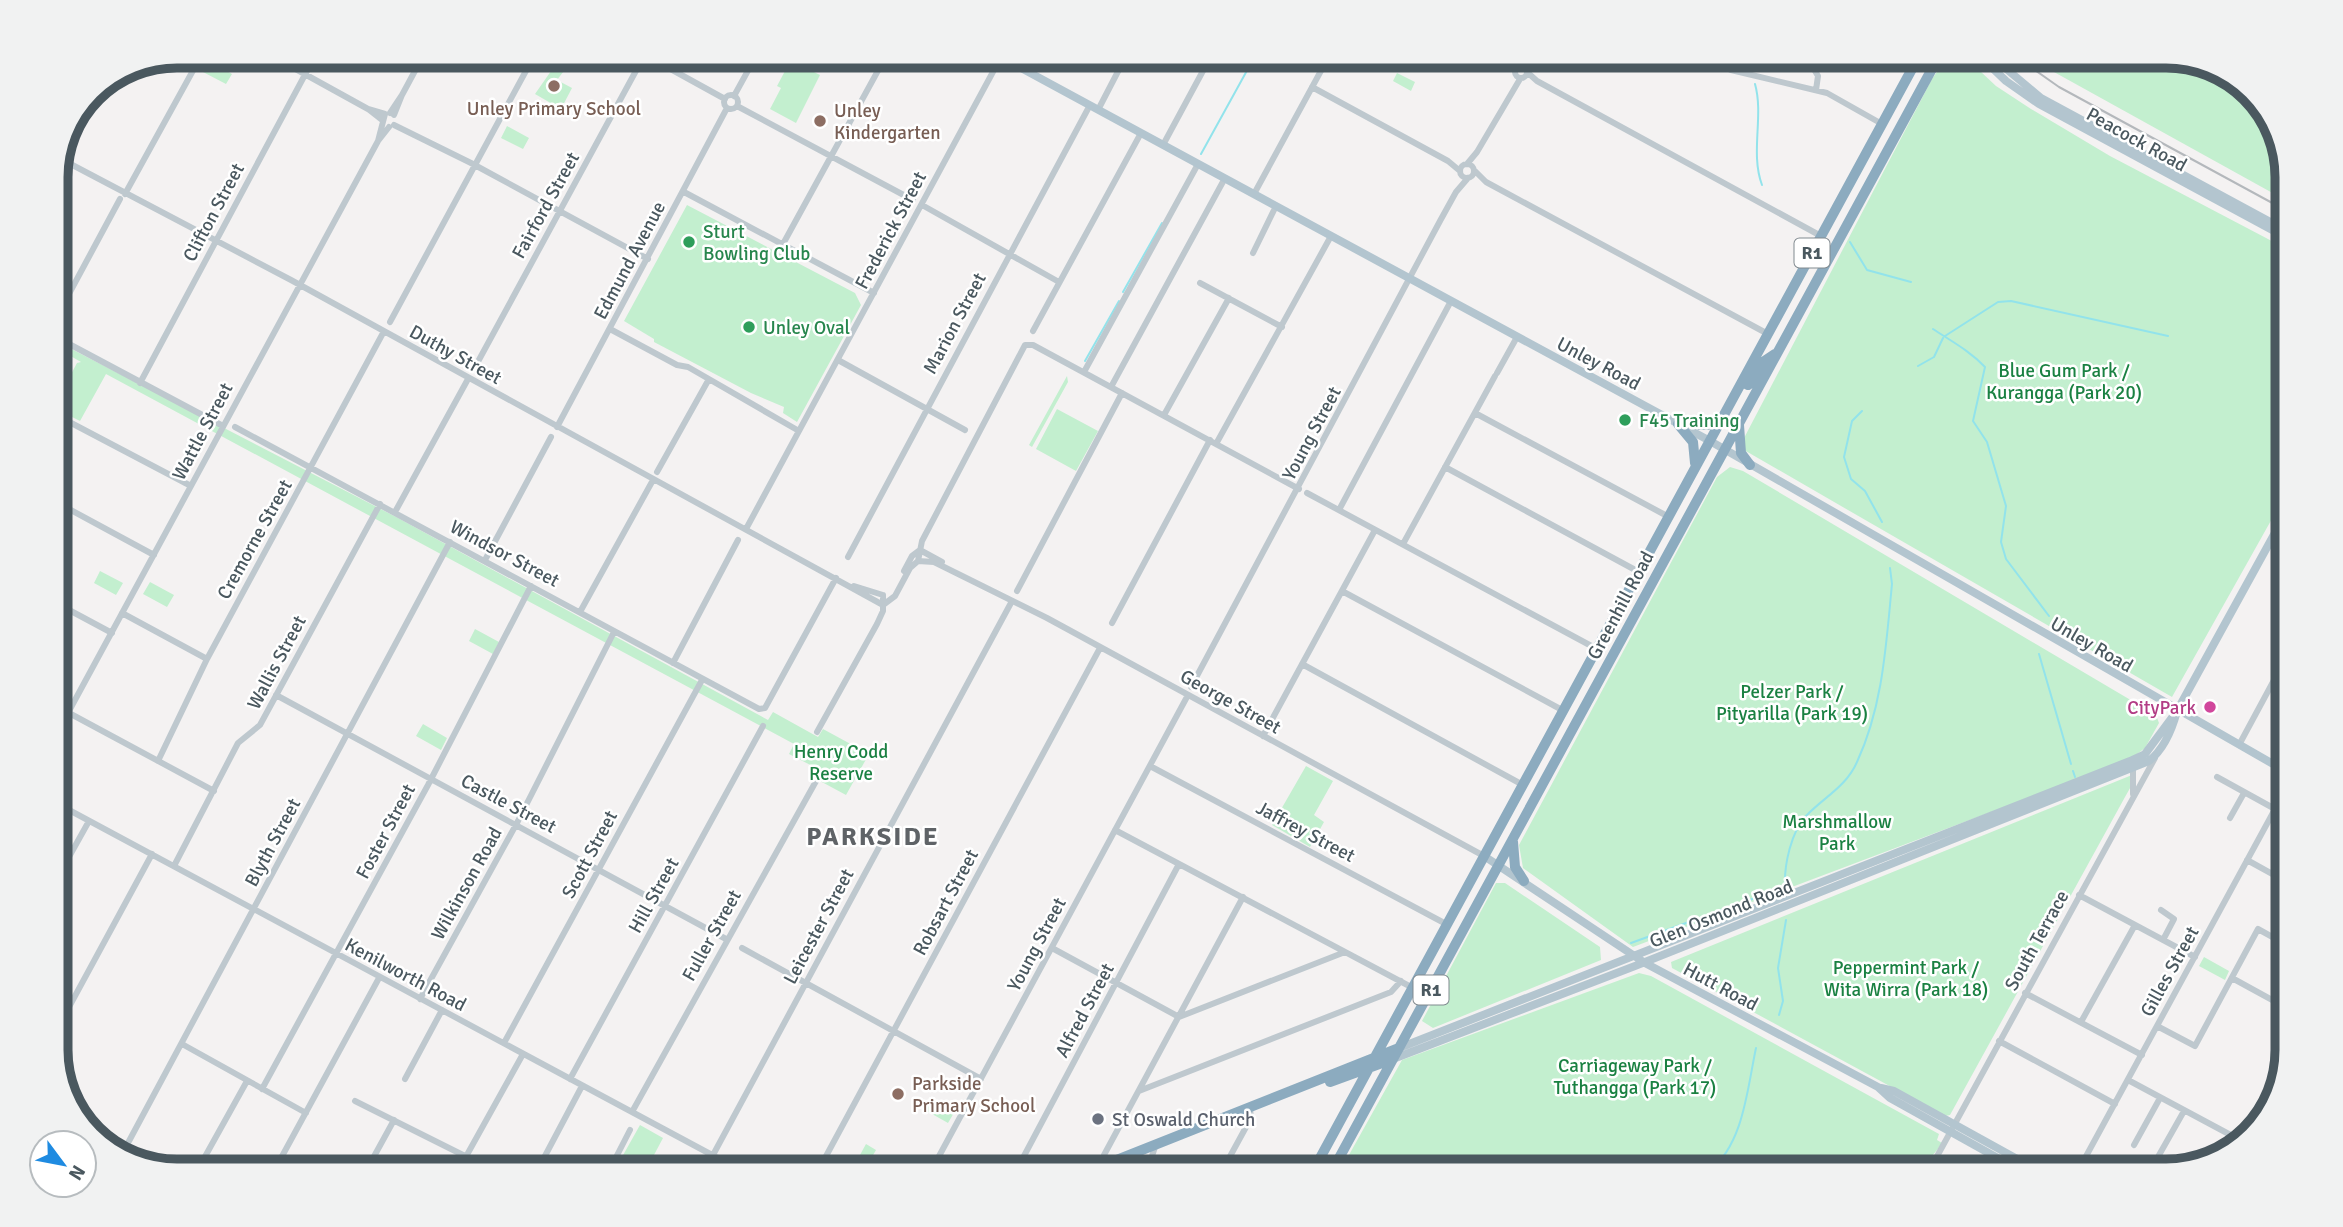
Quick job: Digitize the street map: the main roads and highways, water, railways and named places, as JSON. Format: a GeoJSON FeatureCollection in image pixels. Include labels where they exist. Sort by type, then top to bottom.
{"type":"FeatureCollection","features":[{"type":"Feature","properties":{"kind":"highway","name":"Greenhill Road"},"geometry":{"type":"LineString","coordinates":[[1339,1159],[1932,68]]}},
{"type":"Feature","properties":{"kind":"highway","name":"Greenhill Road"},"geometry":{"type":"LineString","coordinates":[[1320,1159],[1912,70]]}},
{"type":"Feature","properties":{"kind":"highway"},"geometry":{"type":"LineString","coordinates":[[1882,124],[1888,129],[1893,142]]}},
{"type":"Feature","properties":{"kind":"highway"},"geometry":{"type":"LineString","coordinates":[[1844,194],[1849,205],[1864,194]]}},
{"type":"Feature","properties":{"kind":"highway"},"geometry":{"type":"LineString","coordinates":[[1742,382],[1748,385],[1751,383],[1763,362],[1777,353]]}},
{"type":"Feature","properties":{"kind":"highway"},"geometry":{"type":"LineString","coordinates":[[1740,421],[1741,453],[1750,465]]}},
{"type":"Feature","properties":{"kind":"highway"},"geometry":{"type":"LineString","coordinates":[[1678,424],[1696,449],[1694,471]]}},
{"type":"Feature","properties":{"kind":"highway"},"geometry":{"type":"LineString","coordinates":[[1682,493],[1697,489],[1700,493]]}},
{"type":"Feature","properties":{"kind":"highway"},"geometry":{"type":"LineString","coordinates":[[1628,594],[1634,601],[1645,594]]}},
{"type":"Feature","properties":{"kind":"highway"},"geometry":{"type":"LineString","coordinates":[[1615,617],[1627,613],[1633,618]]}},
{"type":"Feature","properties":{"kind":"highway"},"geometry":{"type":"LineString","coordinates":[[1573,694],[1578,701],[1588,701]]}},
{"type":"Feature","properties":{"kind":"highway"},"geometry":{"type":"LineString","coordinates":[[1507,815],[1513,820],[1523,820]]}},
{"type":"Feature","properties":{"kind":"highway"},"geometry":{"type":"LineString","coordinates":[[1513,838],[1515,867],[1524,881]]}},
{"type":"Feature","properties":{"kind":"highway"},"geometry":{"type":"LineString","coordinates":[[1448,925],[1462,932]]}},
{"type":"Feature","properties":{"kind":"highway","name":"Glen Osmond Road"},"geometry":{"type":"LineString","coordinates":[[1120,1159],[1292,1093],[1399,1048]]}},
{"type":"Feature","properties":{"kind":"highway","name":"Glen Osmond Road"},"geometry":{"type":"LineString","coordinates":[[1292,1093],[1393,1059]]}},
{"type":"Feature","properties":{"kind":"highway"},"geometry":{"type":"LineString","coordinates":[[1340,1078],[1352,1078],[1359,1089]]}},
{"type":"Feature","properties":{"kind":"main road","name":"Unley Road"},"geometry":{"type":"LineString","coordinates":[[1021,68],[1710,441],[2177,712],[2275,765]]}},
{"type":"Feature","properties":{"kind":"main road","name":"Peacock Road"},"geometry":{"type":"LineString","coordinates":[[1993,68],[2039,104],[2275,225]]}},
{"type":"Feature","properties":{"kind":"main road","name":"Peacock Road"},"geometry":{"type":"LineString","coordinates":[[2005,68],[2041,98],[2275,230]]}},
{"type":"Feature","properties":{"kind":"main road"},"geometry":{"type":"LineString","coordinates":[[1678,424],[1708,426],[1724,416]]}},
{"type":"Feature","properties":{"kind":"main road","name":"South Terrace"},"geometry":{"type":"LineString","coordinates":[[2132,765],[2145,754],[2177,712],[2275,533]]}},
{"type":"Feature","properties":{"kind":"main road","name":"South Terrace"},"geometry":{"type":"LineString","coordinates":[[2158,754],[2173,727],[2177,712]]}},
{"type":"Feature","properties":{"kind":"main road","name":"Glen Osmond Road"},"geometry":{"type":"LineString","coordinates":[[1393,1059],[1645,962],[1822,887],[2158,754]]}},
{"type":"Feature","properties":{"kind":"main road","name":"Hutt Road"},"geometry":{"type":"LineString","coordinates":[[1484,856],[1632,955],[1878,1087],[1894,1091],[1952,1128]]}},
{"type":"Feature","properties":{"kind":"main road","name":"Glen Osmond Road"},"geometry":{"type":"LineString","coordinates":[[1399,1048],[1632,955],[1822,887]]}},
{"type":"Feature","properties":{"kind":"main road"},"geometry":{"type":"LineString","coordinates":[[1952,1128],[2002,1159]]}},
{"type":"Feature","properties":{"kind":"main road"},"geometry":{"type":"LineString","coordinates":[[1952,1128],[2015,1159]]}},
{"type":"Feature","properties":{"kind":"waterway"},"geometry":{"type":"LineString","coordinates":[[1201,154],[1248,68]]}},
{"type":"Feature","properties":{"kind":"waterway"},"geometry":{"type":"LineString","coordinates":[[1755,84],[1758,109],[1757,160],[1762,185]]}},
{"type":"Feature","properties":{"kind":"waterway"},"geometry":{"type":"LineString","coordinates":[[1123,292],[1162,223]]}},
{"type":"Feature","properties":{"kind":"waterway"},"geometry":{"type":"LineString","coordinates":[[1850,242],[1867,270],[1911,282]]}},
{"type":"Feature","properties":{"kind":"waterway"},"geometry":{"type":"LineString","coordinates":[[1085,361],[1119,301]]}},
{"type":"Feature","properties":{"kind":"waterway"},"geometry":{"type":"LineString","coordinates":[[1945,336],[1998,302],[2011,301],[2168,336]]}},
{"type":"Feature","properties":{"kind":"waterway"},"geometry":{"type":"LineString","coordinates":[[1933,329],[1967,351],[1985,367],[1973,421],[1987,442],[2006,506],[2001,542],[2006,559],[2049,616]]}},
{"type":"Feature","properties":{"kind":"waterway"},"geometry":{"type":"LineString","coordinates":[[1918,366],[1934,357],[1943,338]]}},
{"type":"Feature","properties":{"kind":"waterway"},"geometry":{"type":"LineString","coordinates":[[1862,411],[1852,421],[1844,457],[1851,479],[1865,491],[1882,522]]}},
{"type":"Feature","properties":{"kind":"waterway"},"geometry":{"type":"LineString","coordinates":[[1631,943],[1785,887],[1787,859],[1796,831],[1806,816],[1847,778],[1866,741],[1882,675],[1892,584],[1890,568]]}},
{"type":"Feature","properties":{"kind":"waterway"},"geometry":{"type":"LineString","coordinates":[[2039,654],[2071,764]]}},
{"type":"Feature","properties":{"kind":"waterway"},"geometry":{"type":"LineString","coordinates":[[2073,771],[2075,777]]}},
{"type":"Feature","properties":{"kind":"waterway"},"geometry":{"type":"LineString","coordinates":[[1779,1015],[1783,1001],[1778,968],[1786,920]]}},
{"type":"Feature","properties":{"kind":"waterway"},"geometry":{"type":"LineString","coordinates":[[1721,1159],[1737,1130],[1756,1048]]}},
{"type":"Feature","properties":{"kind":"tram line"},"geometry":{"type":"LineString","coordinates":[[2032,68],[2059,87],[2275,204]]}},
{"type":"Feature","properties":{"kind":"place","name":"Unley Primary School"},"geometry":{"type":"Point","coordinates":[554,86]}},
{"type":"Feature","properties":{"kind":"place","name":"Unley Kindergarten"},"geometry":{"type":"Point","coordinates":[820,121]}},
{"type":"Feature","properties":{"kind":"place","name":"Sturt Bowling Club"},"geometry":{"type":"Point","coordinates":[689,242]}},
{"type":"Feature","properties":{"kind":"place","name":"Unley Oval"},"geometry":{"type":"Point","coordinates":[749,327]}},
{"type":"Feature","properties":{"kind":"place","name":"F45 Training"},"geometry":{"type":"Point","coordinates":[1625,420]}},
{"type":"Feature","properties":{"kind":"place","name":"CityPark"},"geometry":{"type":"Point","coordinates":[2210,707]}},
{"type":"Feature","properties":{"kind":"place","name":"Parkside Primary School"},"geometry":{"type":"Point","coordinates":[898,1094]}},
{"type":"Feature","properties":{"kind":"place","name":"St Oswald Church"},"geometry":{"type":"Point","coordinates":[1098,1119]}},
{"type":"Feature","properties":{"kind":"district","name":"PARKSIDE"},"geometry":{"type":"Point","coordinates":[873,836]}},
{"type":"Feature","properties":{"kind":"park label","name":"Blue Gum Park / Kurangga (Park 20)"},"geometry":{"type":"Point","coordinates":[2064,381]}},
{"type":"Feature","properties":{"kind":"park label","name":"Pelzer Park / Pityarilla (Park 19)"},"geometry":{"type":"Point","coordinates":[1792,702]}},
{"type":"Feature","properties":{"kind":"park label","name":"Henry Codd Reserve"},"geometry":{"type":"Point","coordinates":[841,762]}},
{"type":"Feature","properties":{"kind":"park label","name":"Marshmallow Park"},"geometry":{"type":"Point","coordinates":[1837,832]}},
{"type":"Feature","properties":{"kind":"park label","name":"Peppermint Park / Wita Wirra (Park 18)"},"geometry":{"type":"Point","coordinates":[1906,978]}},
{"type":"Feature","properties":{"kind":"park label","name":"Carriageway Park / Tuthangga (Park 17)"},"geometry":{"type":"Point","coordinates":[1635,1076]}}]}
